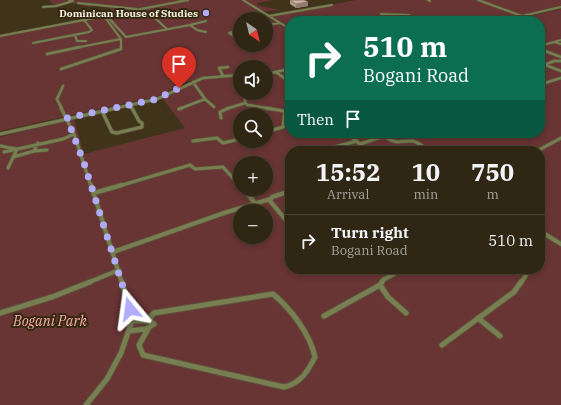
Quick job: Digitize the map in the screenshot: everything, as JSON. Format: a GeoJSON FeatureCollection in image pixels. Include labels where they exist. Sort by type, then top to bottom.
{"type":"FeatureCollection","features":[{"type":"Feature","properties":{"kind":"street"},"geometry":{"type":"LineString","coordinates":[[43,6],[56,6],[73,1],[69,0]]}},
{"type":"Feature","properties":{"kind":"street"},"geometry":{"type":"LineString","coordinates":[[164,0],[169,4]]}},
{"type":"Feature","properties":{"kind":"street"},"geometry":{"type":"LineString","coordinates":[[0,36],[188,0]]}},
{"type":"Feature","properties":{"kind":"street"},"geometry":{"type":"LineString","coordinates":[[243,0],[262,12]]}},
{"type":"Feature","properties":{"kind":"street"},"geometry":{"type":"LineString","coordinates":[[478,0],[523,16],[561,7]]}},
{"type":"Feature","properties":{"kind":"street"},"geometry":{"type":"LineString","coordinates":[[78,2],[139,9]]}},
{"type":"Feature","properties":{"kind":"street"},"geometry":{"type":"LineString","coordinates":[[273,15],[332,5]]}},
{"type":"Feature","properties":{"kind":"street"},"geometry":{"type":"LineString","coordinates":[[118,16],[126,15],[123,12]]}},
{"type":"Feature","properties":{"kind":"street"},"geometry":{"type":"LineString","coordinates":[[381,14],[410,16]]}},
{"type":"Feature","properties":{"kind":"street"},"geometry":{"type":"LineString","coordinates":[[106,16],[126,37],[206,21]]}},
{"type":"Feature","properties":{"kind":"street"},"geometry":{"type":"LineString","coordinates":[[61,69],[118,52],[122,48],[121,39],[106,16]]}},
{"type":"Feature","properties":{"kind":"street"},"geometry":{"type":"LineString","coordinates":[[156,19],[156,21],[167,29]]}},
{"type":"Feature","properties":{"kind":"street"},"geometry":{"type":"LineString","coordinates":[[273,19],[285,26]]}},
{"type":"Feature","properties":{"kind":"street"},"geometry":{"type":"LineString","coordinates":[[33,43],[75,35],[92,30],[84,20]]}},
{"type":"Feature","properties":{"kind":"street"},"geometry":{"type":"LineString","coordinates":[[273,24],[280,23]]}},
{"type":"Feature","properties":{"kind":"street"},"geometry":{"type":"LineString","coordinates":[[190,25],[197,30],[206,32]]}},
{"type":"Feature","properties":{"kind":"street"},"geometry":{"type":"LineString","coordinates":[[75,35],[77,41],[86,40]]}},
{"type":"Feature","properties":{"kind":"street"},"geometry":{"type":"LineString","coordinates":[[47,54],[121,39]]}},
{"type":"Feature","properties":{"kind":"street"},"geometry":{"type":"LineString","coordinates":[[545,45],[561,40]]}},
{"type":"Feature","properties":{"kind":"street"},"geometry":{"type":"LineString","coordinates":[[554,42],[561,44]]}},
{"type":"Feature","properties":{"kind":"street"},"geometry":{"type":"LineString","coordinates":[[545,51],[561,57]]}},
{"type":"Feature","properties":{"kind":"street"},"geometry":{"type":"LineString","coordinates":[[545,64],[561,61]]}},
{"type":"Feature","properties":{"kind":"street"},"geometry":{"type":"LineString","coordinates":[[545,64],[561,71]]}},
{"type":"Feature","properties":{"kind":"street"},"geometry":{"type":"LineString","coordinates":[[223,76],[219,68],[228,67]]}},
{"type":"Feature","properties":{"kind":"street"},"geometry":{"type":"LineString","coordinates":[[273,73],[285,70]]}},
{"type":"Feature","properties":{"kind":"street"},"geometry":{"type":"LineString","coordinates":[[276,72],[284,78]]}},
{"type":"Feature","properties":{"kind":"street"},"geometry":{"type":"LineString","coordinates":[[0,134],[157,99],[193,82],[208,77],[233,75]]}},
{"type":"Feature","properties":{"kind":"street"},"geometry":{"type":"LineString","coordinates":[[545,84],[561,78]]}},
{"type":"Feature","properties":{"kind":"street"},"geometry":{"type":"LineString","coordinates":[[193,82],[205,99],[214,108]]}},
{"type":"Feature","properties":{"kind":"street"},"geometry":{"type":"LineString","coordinates":[[63,86],[57,99],[74,134],[94,193],[119,270],[132,321],[121,353],[107,379],[86,405]]}},
{"type":"Feature","properties":{"kind":"street"},"geometry":{"type":"LineString","coordinates":[[179,109],[205,99]]}},
{"type":"Feature","properties":{"kind":"street"},"geometry":{"type":"LineString","coordinates":[[221,118],[220,112],[233,106],[245,103],[248,105],[285,111],[283,127],[273,130]]}},
{"type":"Feature","properties":{"kind":"street"},"geometry":{"type":"LineString","coordinates":[[102,111],[112,132],[117,133],[142,126],[142,123],[139,121],[130,105]]}},
{"type":"Feature","properties":{"kind":"street"},"geometry":{"type":"LineString","coordinates":[[4,152],[38,143],[63,139],[74,134]]}},
{"type":"Feature","properties":{"kind":"street"},"geometry":{"type":"LineString","coordinates":[[193,141],[217,138],[223,143],[233,141]]}},
{"type":"Feature","properties":{"kind":"street"},"geometry":{"type":"LineString","coordinates":[[353,138],[363,146]]}},
{"type":"Feature","properties":{"kind":"street"},"geometry":{"type":"LineString","coordinates":[[341,146],[375,138]]}},
{"type":"Feature","properties":{"kind":"street"},"geometry":{"type":"LineString","coordinates":[[387,138],[399,144],[414,142],[421,146]]}},
{"type":"Feature","properties":{"kind":"street"},"geometry":{"type":"LineString","coordinates":[[545,147],[561,138]]}},
{"type":"Feature","properties":{"kind":"street"},"geometry":{"type":"LineString","coordinates":[[34,151],[38,143]]}},
{"type":"Feature","properties":{"kind":"street"},"geometry":{"type":"LineString","coordinates":[[0,146],[17,149]]}},
{"type":"Feature","properties":{"kind":"street"},"geometry":{"type":"LineString","coordinates":[[8,168],[17,149]]}},
{"type":"Feature","properties":{"kind":"street"},"geometry":{"type":"LineString","coordinates":[[13,157],[34,151],[47,150]]}},
{"type":"Feature","properties":{"kind":"street"},"geometry":{"type":"LineString","coordinates":[[94,193],[190,165],[195,168],[223,167],[233,178]]}},
{"type":"Feature","properties":{"kind":"street"},"geometry":{"type":"LineString","coordinates":[[113,252],[285,193]]}},
{"type":"Feature","properties":{"kind":"street"},"geometry":{"type":"LineString","coordinates":[[249,196],[255,203]]}},
{"type":"Feature","properties":{"kind":"street"},"geometry":{"type":"LineString","coordinates":[[270,199],[285,219]]}},
{"type":"Feature","properties":{"kind":"street"},"geometry":{"type":"LineString","coordinates":[[545,235],[561,244]]}},
{"type":"Feature","properties":{"kind":"street"},"geometry":{"type":"LineString","coordinates":[[0,313],[52,297],[119,270]]}},
{"type":"Feature","properties":{"kind":"street"},"geometry":{"type":"LineString","coordinates":[[324,316],[380,285],[383,280],[394,274]]}},
{"type":"Feature","properties":{"kind":"street"},"geometry":{"type":"LineString","coordinates":[[442,344],[514,292],[526,275],[525,274]]}},
{"type":"Feature","properties":{"kind":"street"},"geometry":{"type":"LineString","coordinates":[[380,285],[383,292],[391,301],[406,313]]}},
{"type":"Feature","properties":{"kind":"street"},"geometry":{"type":"LineString","coordinates":[[273,294],[293,316],[313,347],[315,357],[304,376],[293,384],[284,387],[143,355],[140,349],[140,340],[153,326],[153,322],[150,321],[151,316],[154,313],[208,303],[273,294]]}},
{"type":"Feature","properties":{"kind":"street"},"geometry":{"type":"LineString","coordinates":[[478,318],[500,336]]}},
{"type":"Feature","properties":{"kind":"street"},"geometry":{"type":"LineString","coordinates":[[132,321],[150,321]]}},
{"type":"Feature","properties":{"kind":"street"},"geometry":{"type":"LineString","coordinates":[[129,331],[148,330]]}},
{"type":"Feature","properties":{"kind":"green space"},"geometry":{"type":"Polygon","coordinates":[[[49,0],[273,0],[258,3],[257,5],[280,10],[233,12],[233,52],[273,52],[273,21],[285,28],[285,68],[273,71],[273,60],[233,60],[233,74],[211,75],[183,83],[158,96],[0,131],[0,35],[146,8],[106,14],[111,9],[97,5],[89,7],[71,3],[54,5],[49,0]]]}},
{"type":"Feature","properties":{"kind":"green space"},"geometry":{"type":"Polygon","coordinates":[[[356,0],[561,0],[561,6],[514,16],[285,16],[285,24],[273,16],[356,0]]]}},
{"type":"Feature","properties":{"kind":"green space","name":"Bogani Park"},"geometry":{"type":"Polygon","coordinates":[[[561,9],[561,405],[0,405],[0,137],[74,119],[84,154],[185,128],[163,99],[189,85],[207,79],[233,77],[233,100],[273,100],[273,74],[285,71],[285,138],[545,138],[545,16],[530,16],[561,9]]]}},
{"type":"Feature","properties":{"kind":"building"},"geometry":{"type":"Polygon","coordinates":[[[290,0],[304,0],[308,2],[296,4],[290,0]]]}},
{"type":"Feature","properties":{"kind":"place","name":"Dominican House of Studies"},"geometry":{"type":"Point","coordinates":[206,13]}},
{"type":"Feature","properties":{"kind":"route"},"geometry":{"type":"LineString","coordinates":[[130,309],[119,270],[84,163],[67,118],[157,99],[179,88]]}}]}
